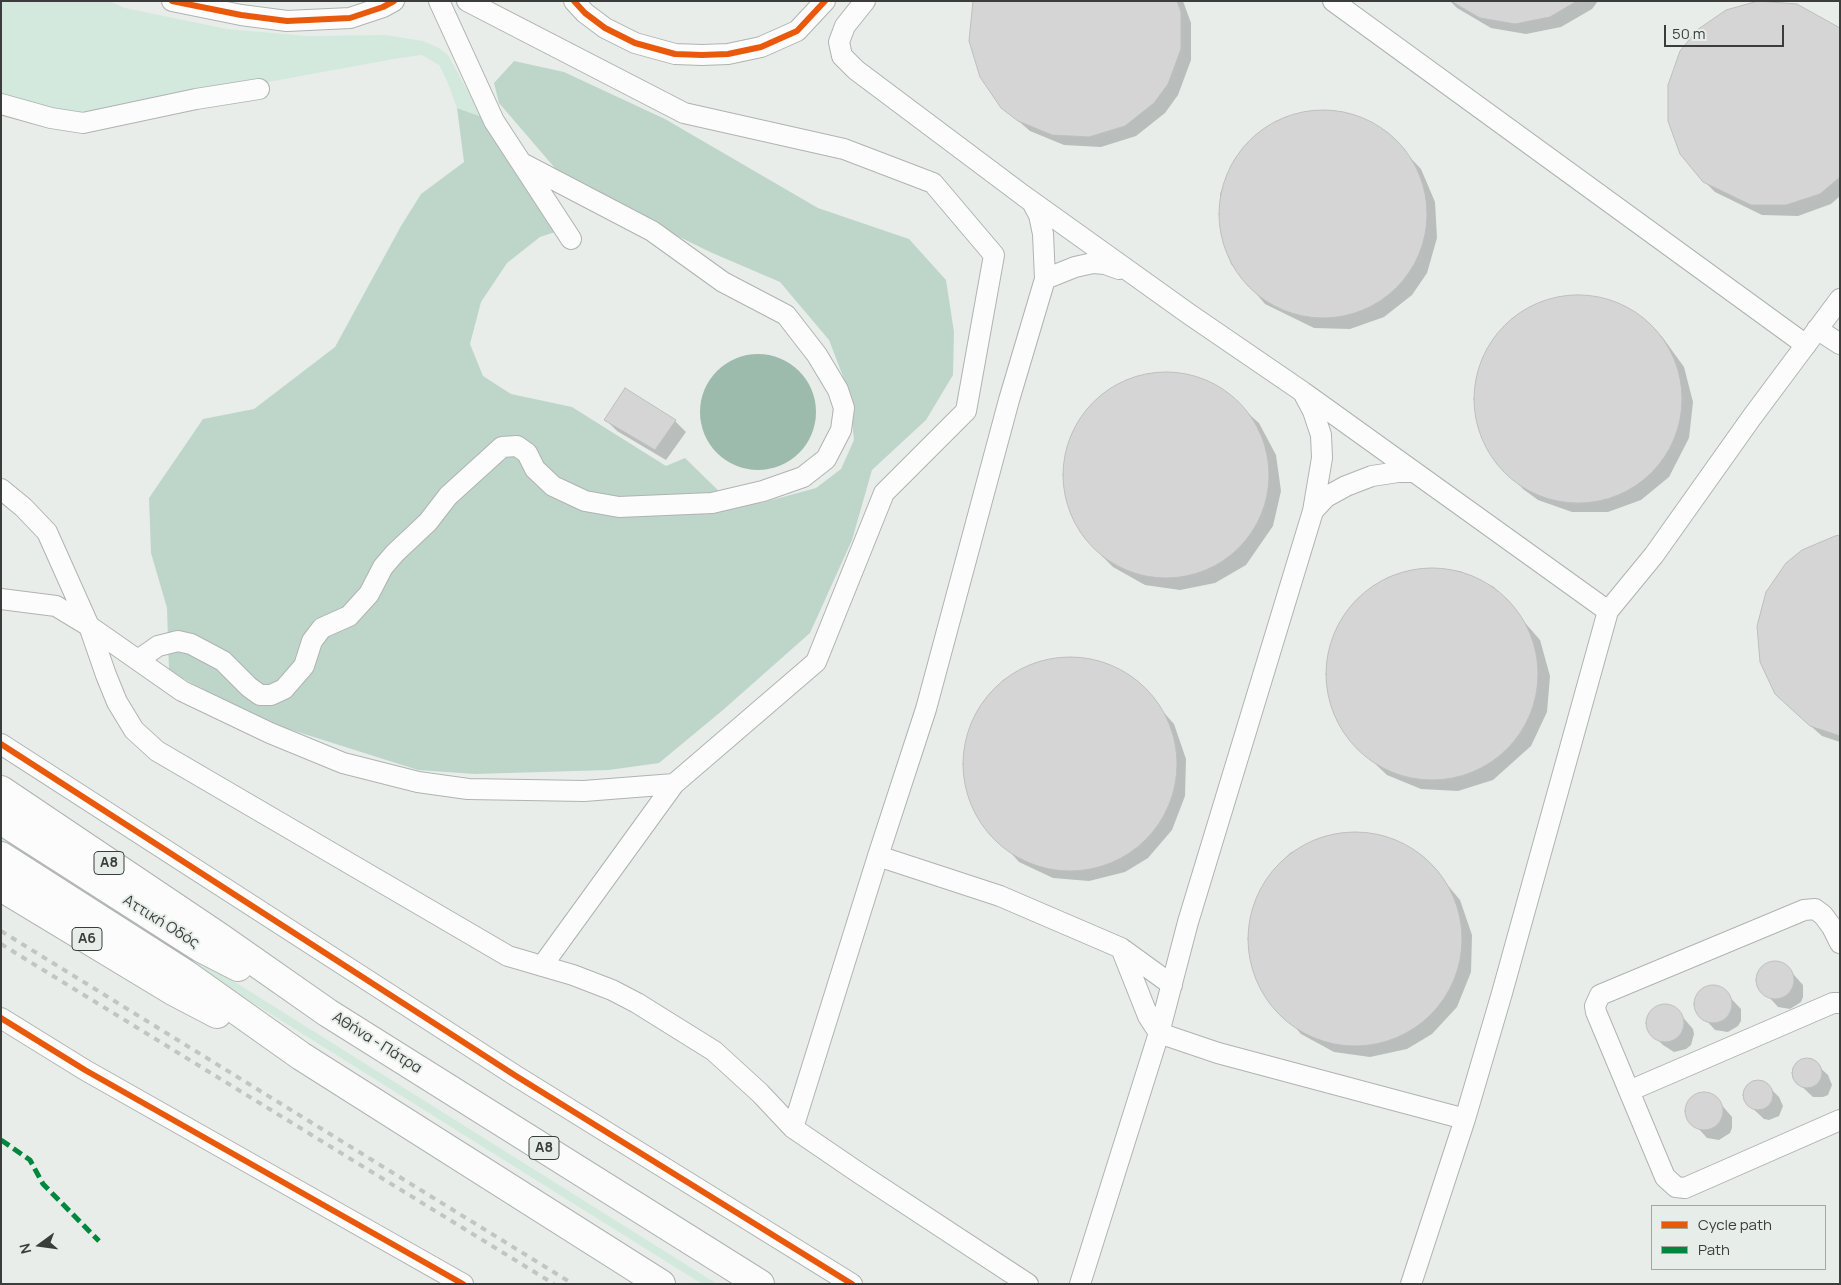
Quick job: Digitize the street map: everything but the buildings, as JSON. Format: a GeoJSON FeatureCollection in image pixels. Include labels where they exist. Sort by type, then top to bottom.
{"type":"FeatureCollection","features":[{"type":"Feature","properties":{"kind":"highway","name":"Αθήνα - Πάτρα"},"geometry":{"type":"LineString","coordinates":[[1,790],[218,936],[328,1013],[760,1284]]}},
{"type":"Feature","properties":{"kind":"highway","name":"Αττική Οδός"},"geometry":{"type":"LineString","coordinates":[[1,820],[201,948],[328,1013]]}},
{"type":"Feature","properties":{"kind":"highway"},"geometry":{"type":"LineString","coordinates":[[1,856],[184,972],[301,1056],[661,1284]]}},
{"type":"Feature","properties":{"kind":"highway","name":"Α6"},"geometry":{"type":"LineString","coordinates":[[1,887],[173,991],[301,1056]]}},
{"type":"Feature","properties":{"kind":"street"},"geometry":{"type":"LineString","coordinates":[[172,1],[287,22],[350,18],[383,7],[394,1]]}},
{"type":"Feature","properties":{"kind":"street"},"geometry":{"type":"LineString","coordinates":[[439,1],[494,121],[571,239]]}},
{"type":"Feature","properties":{"kind":"street"},"geometry":{"type":"LineString","coordinates":[[467,1],[684,113],[844,149],[933,183],[994,255],[966,411],[884,493],[816,662],[674,784],[542,966]]}},
{"type":"Feature","properties":{"kind":"street"},"geometry":{"type":"LineString","coordinates":[[574,1],[585,13],[605,28],[635,43],[675,54],[702,56],[728,54],[761,47],[797,31],[825,1]]}},
{"type":"Feature","properties":{"kind":"street"},"geometry":{"type":"LineString","coordinates":[[865,1],[845,26],[839,42],[842,56],[856,70],[1032,202],[1303,392],[1608,611]]}},
{"type":"Feature","properties":{"kind":"street"},"geometry":{"type":"LineString","coordinates":[[1333,1],[1812,337],[1840,344]]}},
{"type":"Feature","properties":{"kind":"street"},"geometry":{"type":"LineString","coordinates":[[1,104],[51,118],[83,123],[196,99],[259,89]]}},
{"type":"Feature","properties":{"kind":"street"},"geometry":{"type":"LineString","coordinates":[[138,660],[158,646],[178,640],[192,644],[223,661],[249,688],[260,695],[271,695],[284,689],[304,666],[312,641],[322,628],[350,616],[369,594],[383,567],[395,553],[428,522],[448,496],[502,447],[517,446],[527,453],[535,469],[553,486],[585,501],[619,507],[712,503],[762,491],[803,477],[826,459],[841,430],[844,408],[838,390],[817,355],[786,315],[723,282],[652,231],[522,163]]}},
{"type":"Feature","properties":{"kind":"street"},"geometry":{"type":"LineString","coordinates":[[793,1128],[926,709],[1045,279],[1043,234],[1039,215],[1032,202]]}},
{"type":"Feature","properties":{"kind":"street"},"geometry":{"type":"LineString","coordinates":[[1045,279],[1093,263],[1105,264],[1132,273]]}},
{"type":"Feature","properties":{"kind":"street"},"geometry":{"type":"LineString","coordinates":[[1411,1284],[1502,993],[1608,611],[1654,555],[1840,299]]}},
{"type":"Feature","properties":{"kind":"street"},"geometry":{"type":"LineString","coordinates":[[1080,1284],[1159,1033],[1188,922],[1313,511],[1322,458],[1321,435],[1313,411],[1303,392]]}},
{"type":"Feature","properties":{"kind":"street"},"geometry":{"type":"LineString","coordinates":[[1313,511],[1326,497],[1346,486],[1372,476],[1398,472],[1414,472]]}},
{"type":"Feature","properties":{"kind":"street"},"geometry":{"type":"LineString","coordinates":[[1,489],[23,507],[47,532],[89,626],[117,702],[134,730],[157,750],[508,956],[612,990],[637,1003],[714,1052],[760,1093],[793,1128],[859,1174],[1028,1284]]}},
{"type":"Feature","properties":{"kind":"street"},"geometry":{"type":"LineString","coordinates":[[1,599],[56,606],[89,626],[182,691],[270,733],[343,763],[418,782],[468,789],[584,791],[674,784]]}},
{"type":"Feature","properties":{"kind":"street"},"geometry":{"type":"LineString","coordinates":[[1,744],[516,1076],[852,1284]]}},
{"type":"Feature","properties":{"kind":"street"},"geometry":{"type":"LineString","coordinates":[[878,856],[1000,896],[1121,948],[1172,985]]}},
{"type":"Feature","properties":{"kind":"street"},"geometry":{"type":"LineString","coordinates":[[1840,944],[1832,927],[1823,915],[1815,908],[1804,910],[1600,995],[1595,1006],[1665,1177],[1676,1187],[1685,1188],[1840,1120]]}},
{"type":"Feature","properties":{"kind":"street"},"geometry":{"type":"LineString","coordinates":[[1121,948],[1148,1016],[1159,1033],[1228,1056],[1464,1119]]}},
{"type":"Feature","properties":{"kind":"street"},"geometry":{"type":"LineString","coordinates":[[1629,1091],[1833,1003],[1840,1003]]}},
{"type":"Feature","properties":{"kind":"street"},"geometry":{"type":"LineString","coordinates":[[1,1018],[85,1070],[463,1284]]}},
{"type":"Feature","properties":{"kind":"shaded area"},"geometry":{"type":"Polygon","coordinates":[[[1,1],[109,1],[125,8],[227,29],[307,36],[386,35],[423,41],[439,48],[448,55],[482,117],[457,108],[439,65],[422,55],[219,91],[84,119],[1,100],[1,1]]]}},
{"type":"Feature","properties":{"kind":"shaded area"},"geometry":{"type":"Polygon","coordinates":[[[514,61],[564,72],[665,119],[818,208],[909,239],[946,280],[954,332],[953,375],[926,420],[872,470],[852,540],[810,633],[723,710],[659,763],[609,770],[475,774],[418,770],[263,721],[169,671],[167,608],[151,553],[149,498],[203,419],[254,409],[335,347],[401,226],[421,194],[464,162],[457,108],[482,117],[555,232],[540,237],[507,263],[481,302],[470,344],[483,376],[511,394],[572,407],[666,466],[685,458],[725,497],[761,503],[816,488],[841,469],[854,440],[849,392],[829,340],[780,282],[710,252],[566,181],[499,103],[494,83],[514,61]]]}},
{"type":"Feature","properties":{"kind":"shaded area"},"geometry":{"type":"Polygon","coordinates":[[[758,354],[780,358],[790,363],[799,371],[807,380],[812,390],[816,412],[812,434],[807,444],[799,453],[790,461],[780,466],[758,470],[736,466],[726,461],[717,453],[709,444],[704,434],[700,412],[704,390],[709,380],[717,371],[726,363],[736,358],[758,354]]]}},
{"type":"Feature","properties":{"kind":"shaded area"},"geometry":{"type":"Polygon","coordinates":[[[1,832],[195,957],[717,1284],[702,1284],[191,964],[1,842],[1,832]]]}},
{"type":"Feature","properties":{"kind":"railway"},"geometry":{"type":"LineString","coordinates":[[1,931],[573,1284]]}},
{"type":"Feature","properties":{"kind":"railway"},"geometry":{"type":"LineString","coordinates":[[1,944],[554,1284]]}},
{"type":"Feature","properties":{"kind":"marked path"},"geometry":{"type":"LineString","coordinates":[[1,1140],[30,1160],[43,1184],[99,1241]]}},
{"type":"Feature","properties":{"kind":"cycle path"},"geometry":{"type":"LineString","coordinates":[[172,1],[241,15],[287,21],[350,18],[383,7],[394,1]]}},
{"type":"Feature","properties":{"kind":"cycle path"},"geometry":{"type":"LineString","coordinates":[[574,1],[585,13],[605,28],[635,43],[675,54],[702,55],[728,54],[761,47],[797,31],[825,1]]}},
{"type":"Feature","properties":{"kind":"cycle path"},"geometry":{"type":"LineString","coordinates":[[1,744],[516,1076],[852,1284]]}},
{"type":"Feature","properties":{"kind":"cycle path"},"geometry":{"type":"LineString","coordinates":[[1,1018],[85,1070],[463,1284]]}}]}
